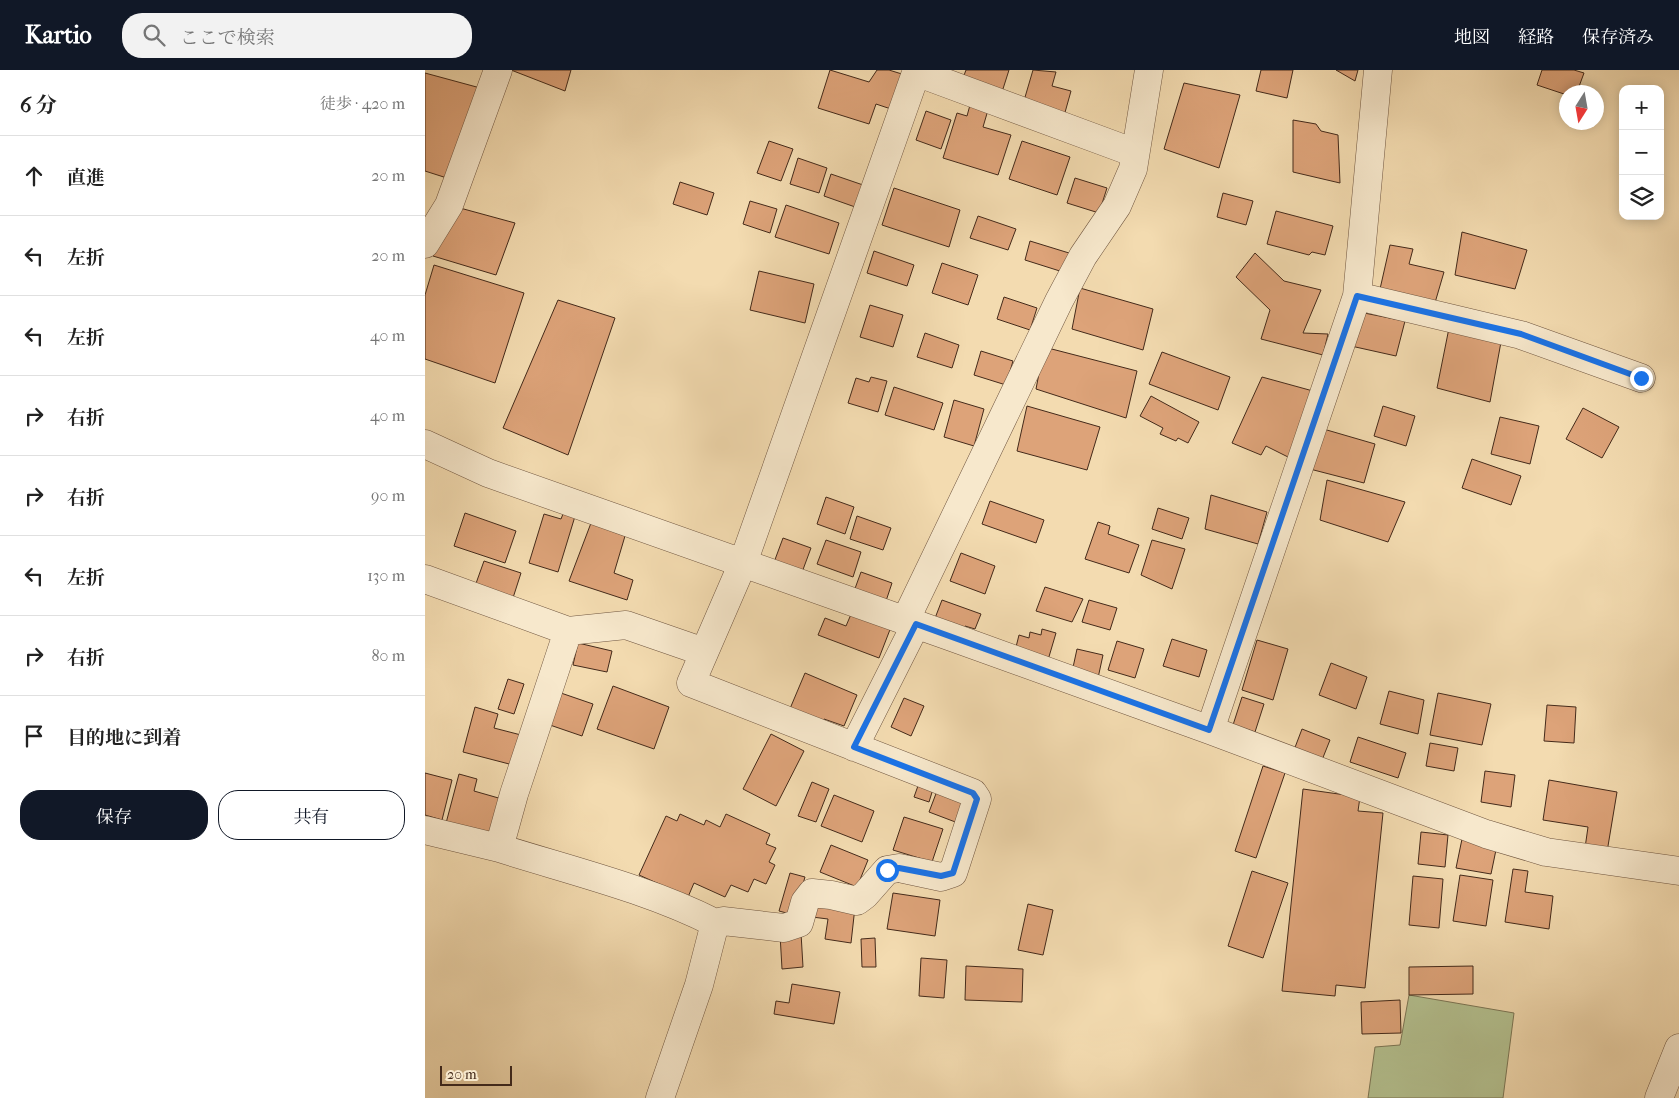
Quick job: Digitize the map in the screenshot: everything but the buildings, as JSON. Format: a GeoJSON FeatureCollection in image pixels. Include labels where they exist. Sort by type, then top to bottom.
{"type":"FeatureCollection","features":[{"type":"Feature","properties":{"kind":"street"},"geometry":{"type":"LineString","coordinates":[[425,244],[449,204],[498,70]]}},
{"type":"Feature","properties":{"kind":"street"},"geometry":{"type":"LineString","coordinates":[[854,747],[1059,301],[1083,256],[1117,206],[1133,169],[1149,70]]}},
{"type":"Feature","properties":{"kind":"street"},"geometry":{"type":"LineString","coordinates":[[1209,730],[1357,296],[1378,70]]}},
{"type":"Feature","properties":{"kind":"street"},"geometry":{"type":"LineString","coordinates":[[425,830],[499,848],[662,900],[691,910],[715,923],[723,921],[784,928],[799,922],[805,902],[812,894],[831,895],[857,901],[865,895],[887,870],[899,868],[941,876],[953,873],[977,799],[973,793],[691,683],[743,563],[917,71],[1135,153]]}},
{"type":"Feature","properties":{"kind":"street"},"geometry":{"type":"LineString","coordinates":[[1357,296],[1521,334],[1641,378]]}},
{"type":"Feature","properties":{"kind":"street"},"geometry":{"type":"LineString","coordinates":[[425,444],[488,473],[911,622],[1209,730],[1486,834],[1546,852],[1679,871]]}},
{"type":"Feature","properties":{"kind":"street"},"geometry":{"type":"LineString","coordinates":[[425,579],[568,631],[626,625],[704,652]]}},
{"type":"Feature","properties":{"kind":"street"},"geometry":{"type":"LineString","coordinates":[[499,848],[514,794],[568,631]]}},
{"type":"Feature","properties":{"kind":"street"},"geometry":{"type":"LineString","coordinates":[[660,1098],[699,985],[715,923]]}},
{"type":"Feature","properties":{"kind":"street"},"geometry":{"type":"LineString","coordinates":[[1659,1098],[1679,1048]]}},
{"type":"Feature","properties":{"kind":"green space"},"geometry":{"type":"Polygon","coordinates":[[[1409,995],[1514,1013],[1503,1098],[1368,1098],[1375,1047],[1400,1045],[1409,995]]]}},
{"type":"Feature","properties":{"kind":"route"},"geometry":{"type":"LineString","coordinates":[[887,870],[899,868],[941,876],[953,873],[977,799],[973,793],[854,747],[916,624],[1209,730],[1357,296],[1521,334],[1641,378]]}}]}
